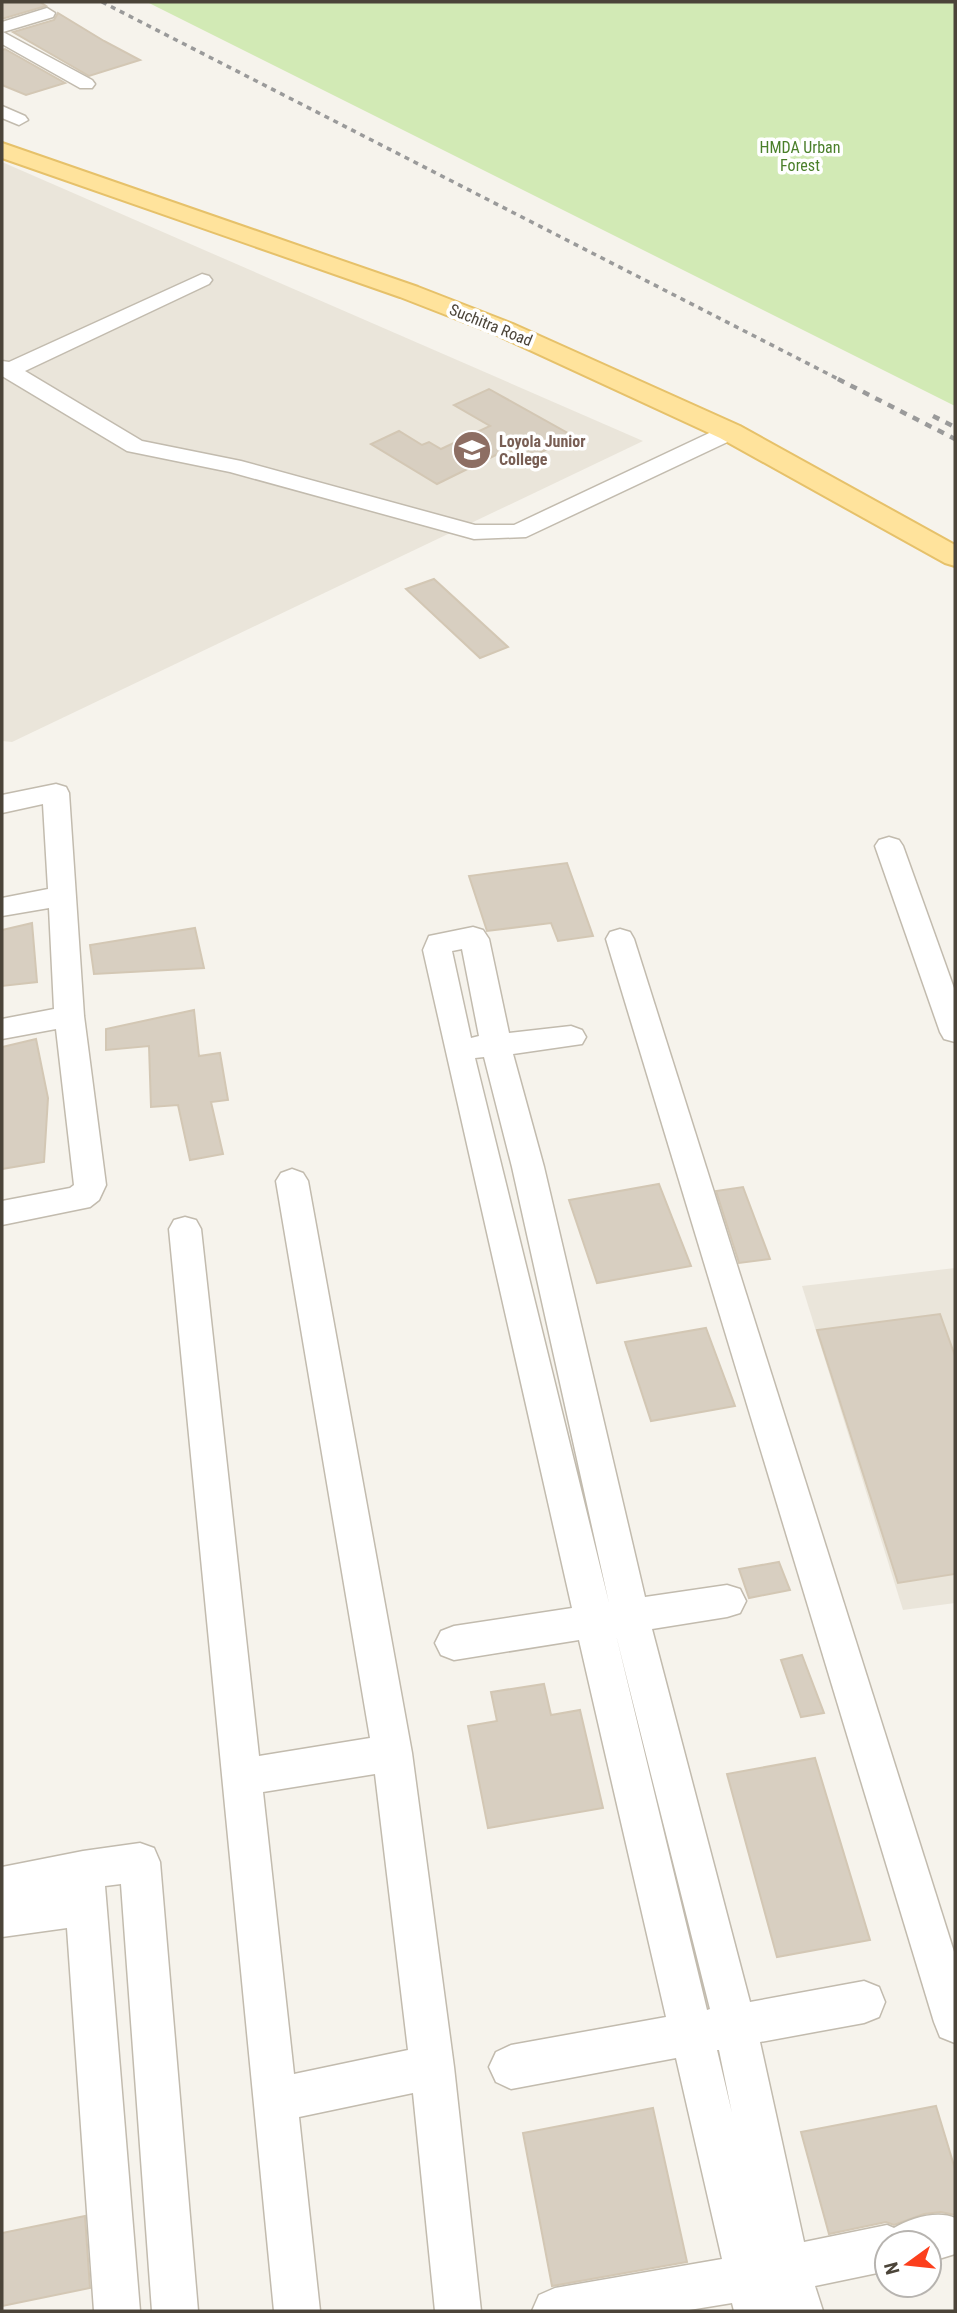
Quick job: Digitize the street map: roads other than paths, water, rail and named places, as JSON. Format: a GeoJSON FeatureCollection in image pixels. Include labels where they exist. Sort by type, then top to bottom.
{"type":"FeatureCollection","features":[{"type":"Feature","properties":{"kind":"main road","name":"Suchitra Road"},"geometry":{"type":"LineString","coordinates":[[10,128],[42,158],[504,329],[730,432],[955,557]]}},
{"type":"Feature","properties":{"kind":"main road","name":"Suchitra Road"},"geometry":{"type":"LineString","coordinates":[[2,150],[42,158],[466,299],[565,339],[748,425],[955,533]]}},
{"type":"Feature","properties":{"kind":"street"},"geometry":{"type":"LineString","coordinates":[[3,37],[47,13]]}},
{"type":"Feature","properties":{"kind":"street"},"geometry":{"type":"LineString","coordinates":[[3,37],[86,84]]}},
{"type":"Feature","properties":{"kind":"street"},"geometry":{"type":"LineString","coordinates":[[2,111],[10,128]]}},
{"type":"Feature","properties":{"kind":"street"},"geometry":{"type":"LineString","coordinates":[[5,369],[202,280]]}},
{"type":"Feature","properties":{"kind":"street"},"geometry":{"type":"LineString","coordinates":[[5,369],[135,446],[233,466],[474,533],[518,532],[730,432]]}},
{"type":"Feature","properties":{"kind":"street"},"geometry":{"type":"LineString","coordinates":[[2,804],[56,793],[69,1016],[90,1185],[88,1191],[79,1198],[2,1213]]}},
{"type":"Feature","properties":{"kind":"street"},"geometry":{"type":"LineString","coordinates":[[889,846],[955,1032]]}},
{"type":"Feature","properties":{"kind":"street"},"geometry":{"type":"LineString","coordinates":[[2,907],[62,896]]}},
{"type":"Feature","properties":{"kind":"street"},"geometry":{"type":"LineString","coordinates":[[764,2285],[735,2026],[630,1615],[528,1167],[496,1045],[475,939],[473,937],[439,943],[437,946],[458,1049],[691,2034],[764,2285],[800,2311]]}},
{"type":"Feature","properties":{"kind":"street"},"geometry":{"type":"LineString","coordinates":[[620,939],[955,2022]]}},
{"type":"Feature","properties":{"kind":"street"},"geometry":{"type":"LineString","coordinates":[[2,1029],[69,1016]]}},
{"type":"Feature","properties":{"kind":"street"},"geometry":{"type":"LineString","coordinates":[[458,1049],[571,1037]]}},
{"type":"Feature","properties":{"kind":"street"},"geometry":{"type":"LineString","coordinates":[[488,1171],[528,1167]]}},
{"type":"Feature","properties":{"kind":"street"},"geometry":{"type":"LineString","coordinates":[[292,1181],[392,1753],[432,2067],[458,2311]]}},
{"type":"Feature","properties":{"kind":"street"},"geometry":{"type":"LineString","coordinates":[[185,1229],[297,2311]]}},
{"type":"Feature","properties":{"kind":"street"},"geometry":{"type":"LineString","coordinates":[[454,1643],[727,1601]]}},
{"type":"Feature","properties":{"kind":"street"},"geometry":{"type":"LineString","coordinates":[[242,1777],[392,1753]]}},
{"type":"Feature","properties":{"kind":"street"},"geometry":{"type":"LineString","coordinates":[[2,1917],[84,1887],[139,1862],[175,2311]]}},
{"type":"Feature","properties":{"kind":"street"},"geometry":{"type":"LineString","coordinates":[[2,1887],[84,1887]]}},
{"type":"Feature","properties":{"kind":"street"},"geometry":{"type":"LineString","coordinates":[[84,1887],[117,2311]]}},
{"type":"Feature","properties":{"kind":"street"},"geometry":{"type":"LineString","coordinates":[[511,2067],[864,2002]]}},
{"type":"Feature","properties":{"kind":"street"},"geometry":{"type":"LineString","coordinates":[[275,2100],[432,2067]]}},
{"type":"Feature","properties":{"kind":"street"},"geometry":{"type":"LineString","coordinates":[[555,2311],[764,2285],[873,2252]]}},
{"type":"Feature","properties":{"kind":"railway"},"geometry":{"type":"LineString","coordinates":[[102,2],[842,381]]}},
{"type":"Feature","properties":{"kind":"railway"},"geometry":{"type":"LineString","coordinates":[[838,379],[955,439]]}},
{"type":"Feature","properties":{"kind":"railway"},"geometry":{"type":"LineString","coordinates":[[933,416],[955,427]]}},
{"type":"Feature","properties":{"kind":"place","name":"Loyola Junior College"},"geometry":{"type":"Point","coordinates":[472,450]}},
{"type":"Feature","properties":{"kind":"park label","name":"HMDA Urban Forest"},"geometry":{"type":"Point","coordinates":[800,156]}}]}
